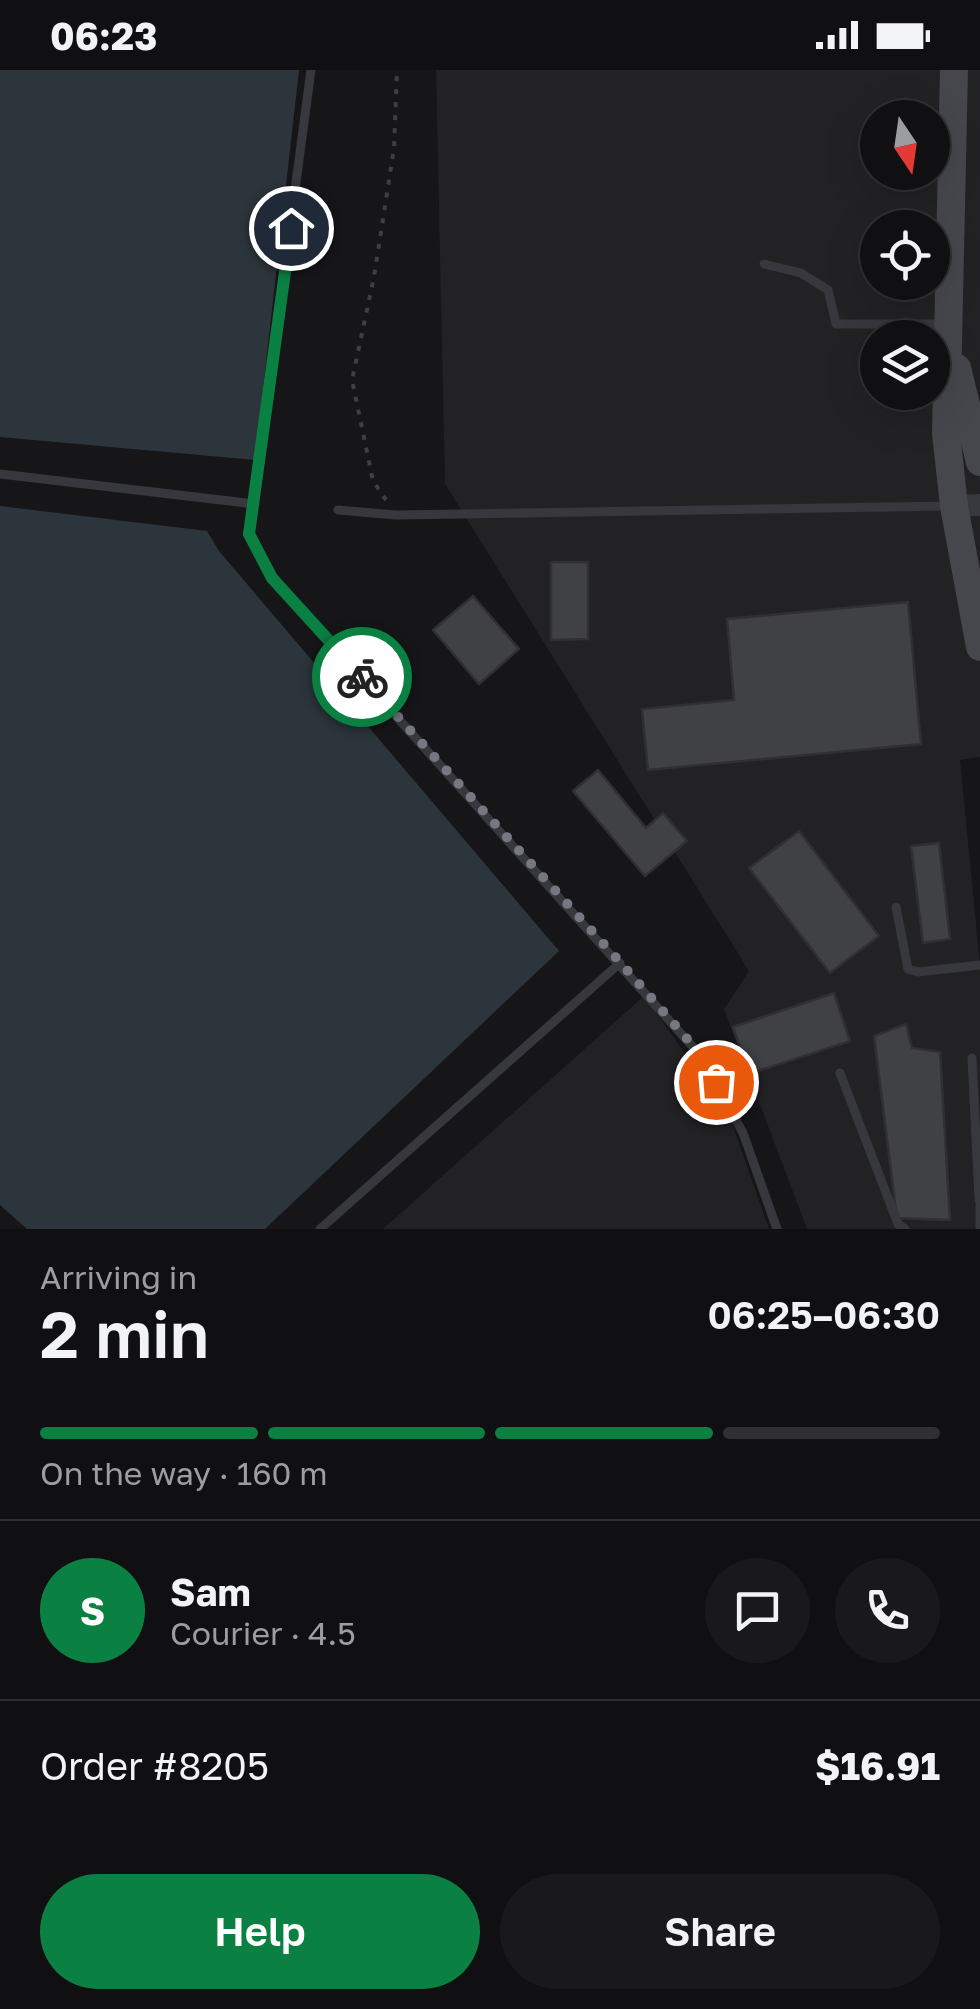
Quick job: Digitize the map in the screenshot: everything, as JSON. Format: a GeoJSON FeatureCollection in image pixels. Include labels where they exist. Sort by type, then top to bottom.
{"type":"FeatureCollection","features":[{"type":"Feature","properties":{"kind":"main road"},"geometry":{"type":"LineString","coordinates":[[948,320],[954,70]]}},
{"type":"Feature","properties":{"kind":"main road"},"geometry":{"type":"LineString","coordinates":[[950,334],[980,462]]}},
{"type":"Feature","properties":{"kind":"main road"},"geometry":{"type":"LineString","coordinates":[[946,410],[946,433],[967,506],[980,647]]}},
{"type":"Feature","properties":{"kind":"lane"},"geometry":{"type":"LineString","coordinates":[[311,70],[249,534],[272,578],[702,1056],[743,1133],[777,1229]]}},
{"type":"Feature","properties":{"kind":"lane"},"geometry":{"type":"LineString","coordinates":[[764,264],[801,273],[828,290],[836,324],[860,324]]}},
{"type":"Feature","properties":{"kind":"lane"},"geometry":{"type":"LineString","coordinates":[[0,474],[255,504]]}},
{"type":"Feature","properties":{"kind":"lane"},"geometry":{"type":"LineString","coordinates":[[338,510],[396,515],[967,506]]}},
{"type":"Feature","properties":{"kind":"lane"},"geometry":{"type":"LineString","coordinates":[[896,907],[908,969],[918,972],[980,964]]}},
{"type":"Feature","properties":{"kind":"lane"},"geometry":{"type":"LineString","coordinates":[[320,1229],[620,962]]}},
{"type":"Feature","properties":{"kind":"lane"},"geometry":{"type":"LineString","coordinates":[[972,1058],[980,1229]]}},
{"type":"Feature","properties":{"kind":"lane"},"geometry":{"type":"LineString","coordinates":[[840,1073],[898,1224],[905,1229]]}},
{"type":"Feature","properties":{"kind":"path"},"geometry":{"type":"LineString","coordinates":[[396,70],[394,148],[374,276],[352,380],[373,481],[396,515]]}},
{"type":"Feature","properties":{"kind":"shaded area"},"geometry":{"type":"Polygon","coordinates":[[[0,70],[299,70],[255,460],[0,437],[0,70]]]}},
{"type":"Feature","properties":{"kind":"shaded area"},"geometry":{"type":"Polygon","coordinates":[[[436,70],[980,70],[980,757],[960,760],[980,965],[980,1229],[807,1229],[724,1009],[749,971],[445,484],[436,70]]]}},
{"type":"Feature","properties":{"kind":"shaded area"},"geometry":{"type":"Polygon","coordinates":[[[0,506],[207,531],[219,551],[559,951],[265,1229],[27,1229],[0,1205],[0,506]]]}},
{"type":"Feature","properties":{"kind":"shaded area"},"geometry":{"type":"Polygon","coordinates":[[[644,996],[729,1115],[769,1229],[383,1229],[644,996]]]}},
{"type":"Feature","properties":{"kind":"building"},"geometry":{"type":"Polygon","coordinates":[[[551,562],[588,562],[588,639],[551,640],[551,562]]]}},
{"type":"Feature","properties":{"kind":"building"},"geometry":{"type":"Polygon","coordinates":[[[473,596],[519,649],[479,684],[433,630],[473,596]]]}},
{"type":"Feature","properties":{"kind":"building"},"geometry":{"type":"Polygon","coordinates":[[[908,602],[921,744],[648,770],[642,709],[734,700],[727,619],[908,602]]]}},
{"type":"Feature","properties":{"kind":"building"},"geometry":{"type":"Polygon","coordinates":[[[598,770],[646,828],[663,813],[687,841],[645,876],[573,791],[598,770]]]}},
{"type":"Feature","properties":{"kind":"building"},"geometry":{"type":"Polygon","coordinates":[[[799,831],[879,936],[830,973],[749,868],[799,831]]]}},
{"type":"Feature","properties":{"kind":"building"},"geometry":{"type":"Polygon","coordinates":[[[939,843],[950,939],[923,943],[911,846],[939,843]]]}},
{"type":"Feature","properties":{"kind":"building"},"geometry":{"type":"Polygon","coordinates":[[[834,993],[850,1041],[749,1074],[733,1027],[834,993]]]}},
{"type":"Feature","properties":{"kind":"building"},"geometry":{"type":"Polygon","coordinates":[[[906,1024],[912,1048],[940,1052],[950,1220],[897,1218],[874,1036],[906,1024]]]}},
{"type":"Feature","properties":{"kind":"way so far"},"geometry":{"type":"LineString","coordinates":[[362,677],[620,962],[702,1056],[716,1082]]}},
{"type":"Feature","properties":{"kind":"route"},"geometry":{"type":"LineString","coordinates":[[291,228],[249,534],[272,578],[362,677]]}}]}
